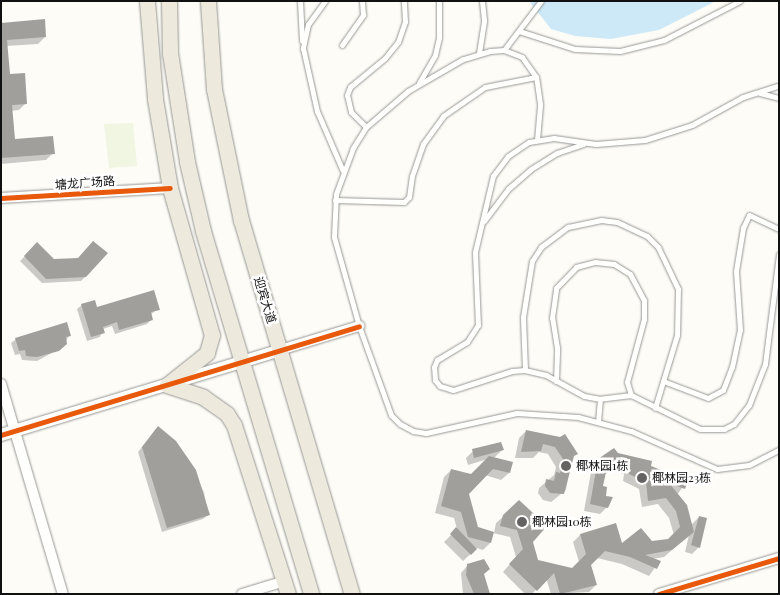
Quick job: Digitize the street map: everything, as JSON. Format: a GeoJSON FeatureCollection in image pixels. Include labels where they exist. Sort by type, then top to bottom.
{"type":"FeatureCollection","features":[{"type":"Feature","properties":{"kind":"main road"},"geometry":{"type":"LineString","coordinates":[[147,1],[147,21],[170,188],[212,335]]}},
{"type":"Feature","properties":{"kind":"main road"},"geometry":{"type":"LineString","coordinates":[[168,1],[170,53],[187,162],[198,208],[311,594]]}},
{"type":"Feature","properties":{"kind":"main road","name":"迎宾大道"},"geometry":{"type":"LineString","coordinates":[[208,1],[208,41],[226,154],[280,350],[352,594]]}},
{"type":"Feature","properties":{"kind":"main road"},"geometry":{"type":"LineString","coordinates":[[147,21],[170,53]]}},
{"type":"Feature","properties":{"kind":"main road"},"geometry":{"type":"LineString","coordinates":[[170,188],[198,208]]}},
{"type":"Feature","properties":{"kind":"main road"},"geometry":{"type":"LineString","coordinates":[[167,385],[207,353],[221,290]]}},
{"type":"Feature","properties":{"kind":"main road"},"geometry":{"type":"LineString","coordinates":[[167,385],[204,398],[227,414],[245,453],[287,587]]}},
{"type":"Feature","properties":{"kind":"main road"},"geometry":{"type":"LineString","coordinates":[[245,453],[280,490]]}},
{"type":"Feature","properties":{"kind":"street","name":"塘龙广场路"},"geometry":{"type":"LineString","coordinates":[[1,198],[170,188]]}},
{"type":"Feature","properties":{"kind":"street"},"geometry":{"type":"LineString","coordinates":[[1,435],[359,326]]}},
{"type":"Feature","properties":{"kind":"street"},"geometry":{"type":"LineString","coordinates":[[1,384],[63,594]]}},
{"type":"Feature","properties":{"kind":"street"},"geometry":{"type":"LineString","coordinates":[[659,594],[779,558]]}},
{"type":"Feature","properties":{"kind":"street"},"geometry":{"type":"LineString","coordinates":[[242,594],[287,587]]}},
{"type":"Feature","properties":{"kind":"lane"},"geometry":{"type":"LineString","coordinates":[[300,1],[303,48],[317,111],[343,171]]}},
{"type":"Feature","properties":{"kind":"lane"},"geometry":{"type":"LineString","coordinates":[[303,48],[308,24],[325,1]]}},
{"type":"Feature","properties":{"kind":"lane"},"geometry":{"type":"LineString","coordinates":[[342,45],[363,15],[362,1]]}},
{"type":"Feature","properties":{"kind":"lane"},"geometry":{"type":"LineString","coordinates":[[366,127],[351,112],[347,95],[350,87],[385,58],[398,42],[405,22],[404,1]]}},
{"type":"Feature","properties":{"kind":"lane"},"geometry":{"type":"LineString","coordinates":[[418,85],[428,71],[439,38],[439,1]]}},
{"type":"Feature","properties":{"kind":"lane"},"geometry":{"type":"LineString","coordinates":[[479,53],[484,20],[482,1]]}},
{"type":"Feature","properties":{"kind":"lane"},"geometry":{"type":"LineString","coordinates":[[504,50],[541,1]]}},
{"type":"Feature","properties":{"kind":"lane"},"geometry":{"type":"LineString","coordinates":[[519,31],[575,49],[620,51],[664,40],[740,1]]}},
{"type":"Feature","properties":{"kind":"lane"},"geometry":{"type":"LineString","coordinates":[[537,140],[540,104],[536,77],[522,57],[504,50],[479,53],[463,59],[418,85],[383,110],[366,127],[343,171],[335,200],[334,237],[359,326],[384,402],[400,424],[414,431],[443,431],[517,413],[598,422],[631,431],[717,469],[749,466],[779,450]]}},
{"type":"Feature","properties":{"kind":"lane"},"geometry":{"type":"LineString","coordinates":[[335,200],[404,202],[409,197],[412,176],[423,144],[443,116],[486,87],[536,77]]}},
{"type":"Feature","properties":{"kind":"lane"},"geometry":{"type":"LineString","coordinates":[[779,85],[743,98],[714,115],[668,134],[621,143],[586,143],[554,138],[537,140],[518,148],[499,165],[488,193],[474,265],[478,326],[467,342],[437,360],[434,367],[435,380],[440,386],[453,390],[512,371],[525,370],[556,381],[584,396],[600,399],[631,395],[700,429],[712,431],[724,429],[743,416],[761,378],[768,350],[774,271],[779,254]]}},
{"type":"Feature","properties":{"kind":"lane"},"geometry":{"type":"LineString","coordinates":[[760,93],[779,98]]}},
{"type":"Feature","properties":{"kind":"lane"},"geometry":{"type":"LineString","coordinates":[[481,226],[498,200],[531,169],[557,153],[586,143]]}},
{"type":"Feature","properties":{"kind":"lane"},"geometry":{"type":"LineString","coordinates":[[663,381],[708,398],[723,390],[732,367],[740,330],[736,271],[743,228],[749,215],[779,229]]}},
{"type":"Feature","properties":{"kind":"lane"},"geometry":{"type":"LineString","coordinates":[[525,370],[523,317],[532,261],[541,247],[561,231],[584,222],[601,220],[625,224],[648,236],[674,274],[680,320],[655,408]]}},
{"type":"Feature","properties":{"kind":"lane"},"geometry":{"type":"LineString","coordinates":[[556,381],[557,348],[552,318],[556,288],[576,267],[604,262],[630,274],[644,300],[644,319],[627,382],[631,395]]}},
{"type":"Feature","properties":{"kind":"lane"},"geometry":{"type":"LineString","coordinates":[[598,422],[600,399]]}},
{"type":"Feature","properties":{"kind":"green space"},"geometry":{"type":"Polygon","coordinates":[[[133,123],[137,166],[109,168],[104,124],[133,123]]]}},
{"type":"Feature","properties":{"kind":"water"},"geometry":{"type":"Polygon","coordinates":[[[529,1],[716,1],[659,30],[611,39],[575,36],[551,29],[529,1]]]}},
{"type":"Feature","properties":{"kind":"building"},"geometry":{"type":"Polygon","coordinates":[[[45,19],[46,37],[7,40],[10,74],[25,73],[27,104],[12,105],[15,139],[53,136],[55,154],[1,158],[1,23],[45,19]]]}},
{"type":"Feature","properties":{"kind":"building"},"geometry":{"type":"Polygon","coordinates":[[[93,241],[108,253],[86,277],[46,279],[24,256],[37,242],[54,259],[78,258],[93,241]]]}},
{"type":"Feature","properties":{"kind":"building"},"geometry":{"type":"Polygon","coordinates":[[[154,290],[160,310],[151,312],[153,320],[119,330],[117,322],[103,327],[105,333],[91,337],[81,304],[95,300],[97,307],[154,290]]]}},
{"type":"Feature","properties":{"kind":"building"},"geometry":{"type":"Polygon","coordinates":[[[67,322],[71,336],[66,337],[67,344],[59,351],[37,357],[26,356],[25,350],[19,351],[15,338],[67,322]]]}},
{"type":"Feature","properties":{"kind":"building"},"geometry":{"type":"Polygon","coordinates":[[[158,426],[176,441],[196,470],[210,515],[167,528],[142,447],[158,426]]]}},
{"type":"Feature","properties":{"kind":"building","name":"椰林园1栋"},"geometry":{"type":"Polygon","coordinates":[[[526,430],[560,437],[565,434],[578,454],[574,456],[564,494],[550,493],[545,486],[546,479],[554,481],[556,472],[560,473],[563,459],[555,447],[543,444],[541,451],[521,452],[526,430]]]}},
{"type":"Feature","properties":{"kind":"building"},"geometry":{"type":"Polygon","coordinates":[[[501,442],[504,450],[474,458],[472,449],[501,442]]]}},
{"type":"Feature","properties":{"kind":"building"},"geometry":{"type":"Polygon","coordinates":[[[614,448],[618,453],[652,461],[651,466],[688,481],[685,489],[669,483],[687,505],[694,532],[672,550],[645,555],[661,561],[657,569],[630,557],[605,551],[591,565],[597,585],[560,594],[554,573],[537,591],[509,564],[523,549],[517,530],[500,526],[503,515],[519,500],[547,526],[533,542],[538,560],[572,568],[586,554],[580,534],[616,523],[622,543],[641,528],[652,541],[668,539],[680,527],[676,511],[666,498],[648,501],[646,482],[629,474],[630,467],[618,464],[606,472],[603,486],[607,487],[606,496],[613,497],[608,508],[590,504],[597,465],[595,461],[614,448]]]}},
{"type":"Feature","properties":{"kind":"building"},"geometry":{"type":"Polygon","coordinates":[[[489,456],[513,462],[510,473],[493,469],[469,494],[478,527],[494,532],[491,543],[468,537],[461,512],[441,506],[451,469],[471,474],[489,456]]]}},
{"type":"Feature","properties":{"kind":"building"},"geometry":{"type":"Polygon","coordinates":[[[699,516],[707,518],[700,548],[691,545],[699,516]]]}},
{"type":"Feature","properties":{"kind":"building"},"geometry":{"type":"Polygon","coordinates":[[[456,527],[477,549],[471,555],[450,534],[456,527]]]}},
{"type":"Feature","properties":{"kind":"building"},"geometry":{"type":"Polygon","coordinates":[[[484,559],[490,569],[484,574],[490,594],[474,594],[466,575],[467,564],[484,559]]]}},
{"type":"Feature","properties":{"kind":"cycle path"},"geometry":{"type":"LineString","coordinates":[[1,198],[170,188]]}},
{"type":"Feature","properties":{"kind":"cycle path"},"geometry":{"type":"LineString","coordinates":[[1,435],[359,326]]}},
{"type":"Feature","properties":{"kind":"cycle path"},"geometry":{"type":"LineString","coordinates":[[659,594],[779,558]]}},
{"type":"Feature","properties":{"kind":"place","name":"椰林园1栋"},"geometry":{"type":"Point","coordinates":[566,466]}},
{"type":"Feature","properties":{"kind":"place","name":"椰林园23栋"},"geometry":{"type":"Point","coordinates":[642,478]}},
{"type":"Feature","properties":{"kind":"place","name":"椰林园10栋"},"geometry":{"type":"Point","coordinates":[522,522]}}]}
